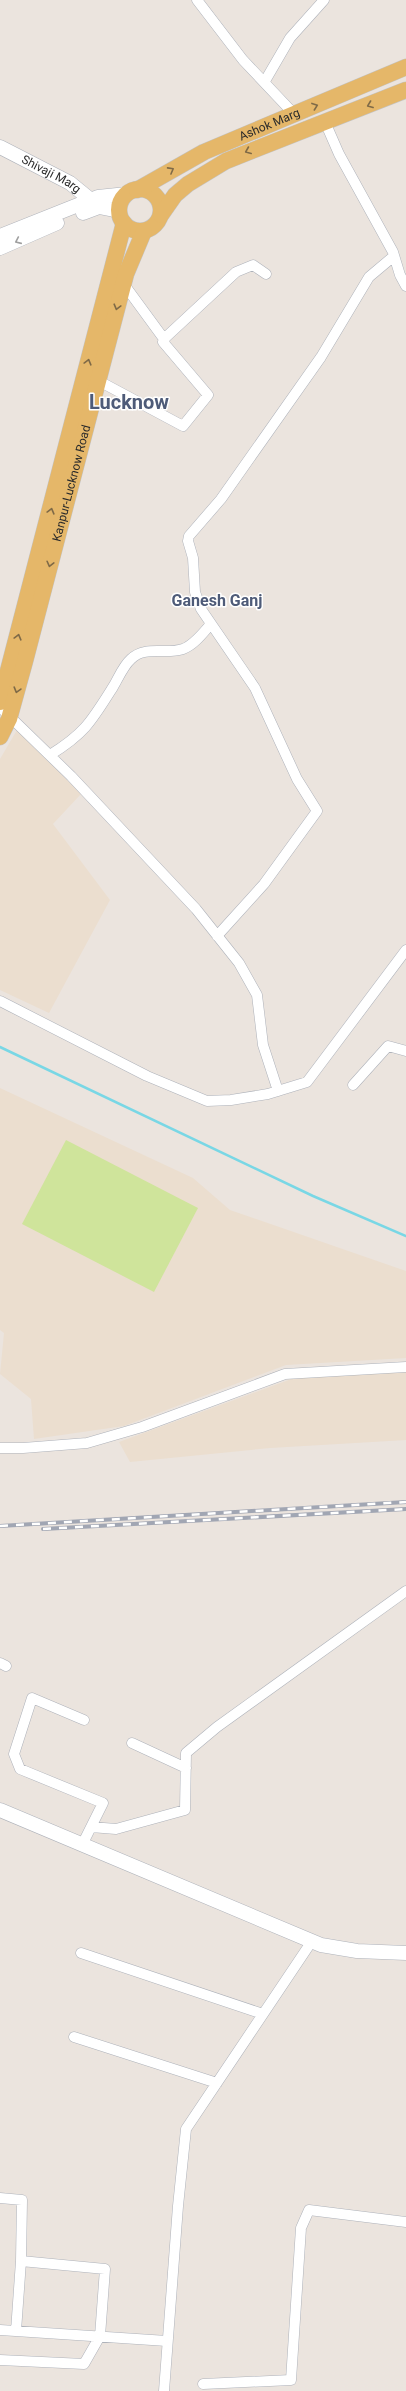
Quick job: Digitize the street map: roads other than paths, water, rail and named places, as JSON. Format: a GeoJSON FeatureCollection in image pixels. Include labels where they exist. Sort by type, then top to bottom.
{"type":"FeatureCollection","features":[{"type":"Feature","properties":{"kind":"main road","name":"Ashok Marg"},"geometry":{"type":"LineString","coordinates":[[132,192],[204,152],[406,67]]}},
{"type":"Feature","properties":{"kind":"main road","name":"Ashok Marg"},"geometry":{"type":"LineString","coordinates":[[161,215],[175,195],[188,184],[226,160],[273,140],[325,122],[406,90]]}},
{"type":"Feature","properties":{"kind":"main road"},"geometry":{"type":"LineString","coordinates":[[144,190],[156,196],[161,208],[161,215],[155,225],[144,231],[133,230],[122,217],[123,199],[132,192],[144,190]]}},
{"type":"Feature","properties":{"kind":"main road","name":"Kanpur-Lucknow Road"},"geometry":{"type":"LineString","coordinates":[[0,702],[38,584],[122,217]]}},
{"type":"Feature","properties":{"kind":"main road","name":"Kanpur-Lucknow Road"},"geometry":{"type":"LineString","coordinates":[[0,737],[5,711],[38,584],[97,380],[123,283],[144,231]]}},
{"type":"Feature","properties":{"kind":"street"},"geometry":{"type":"LineString","coordinates":[[197,0],[243,60],[265,80],[294,114]]}},
{"type":"Feature","properties":{"kind":"street"},"geometry":{"type":"LineString","coordinates":[[265,80],[290,38],[324,0]]}},
{"type":"Feature","properties":{"kind":"street"},"geometry":{"type":"LineString","coordinates":[[325,122],[339,154],[394,256],[400,275],[406,286]]}},
{"type":"Feature","properties":{"kind":"street","name":"Shivaji Marg"},"geometry":{"type":"LineString","coordinates":[[0,147],[70,183],[95,203]]}},
{"type":"Feature","properties":{"kind":"street"},"geometry":{"type":"LineString","coordinates":[[0,236],[95,203],[132,192]]}},
{"type":"Feature","properties":{"kind":"street"},"geometry":{"type":"LineString","coordinates":[[95,203],[122,217]]}},
{"type":"Feature","properties":{"kind":"street"},"geometry":{"type":"LineString","coordinates":[[0,248],[95,203]]}},
{"type":"Feature","properties":{"kind":"street"},"geometry":{"type":"LineString","coordinates":[[217,936],[264,884],[318,811],[297,779],[255,688],[210,625],[201,609],[194,592],[193,558],[188,540],[189,536],[221,499],[321,357],[369,277],[394,256]]}},
{"type":"Feature","properties":{"kind":"street"},"geometry":{"type":"LineString","coordinates":[[164,339],[236,272],[253,265],[266,274]]}},
{"type":"Feature","properties":{"kind":"street"},"geometry":{"type":"LineString","coordinates":[[97,380],[183,426],[208,395],[163,342],[164,339],[123,283]]}},
{"type":"Feature","properties":{"kind":"street"},"geometry":{"type":"LineString","coordinates":[[50,755],[74,740],[90,724],[131,659],[149,650],[171,651],[184,648],[198,639],[210,625]]}},
{"type":"Feature","properties":{"kind":"street"},"geometry":{"type":"LineString","coordinates":[[5,711],[50,755],[196,910],[239,963],[257,995],[263,1045],[278,1091]]}},
{"type":"Feature","properties":{"kind":"street"},"geometry":{"type":"LineString","coordinates":[[0,1001],[147,1076],[207,1101],[231,1100],[278,1091],[307,1082],[406,950]]}},
{"type":"Feature","properties":{"kind":"street"},"geometry":{"type":"LineString","coordinates":[[354,1085],[388,1046],[406,1051]]}},
{"type":"Feature","properties":{"kind":"street"},"geometry":{"type":"LineString","coordinates":[[0,1448],[23,1448],[87,1443],[142,1427],[285,1374],[406,1366]]}},
{"type":"Feature","properties":{"kind":"street"},"geometry":{"type":"LineString","coordinates":[[91,1827],[116,1829],[185,1810],[186,1753],[217,1727],[406,1590]]}},
{"type":"Feature","properties":{"kind":"street"},"geometry":{"type":"LineString","coordinates":[[82,1845],[103,1803],[20,1769],[14,1754],[32,1698],[84,1720]]}},
{"type":"Feature","properties":{"kind":"street"},"geometry":{"type":"LineString","coordinates":[[132,1743],[186,1768]]}},
{"type":"Feature","properties":{"kind":"street"},"geometry":{"type":"LineString","coordinates":[[0,1810],[312,1941],[357,1951],[406,1953]]}},
{"type":"Feature","properties":{"kind":"street"},"geometry":{"type":"LineString","coordinates":[[164,2391],[178,2206],[186,2129],[312,1941]]}},
{"type":"Feature","properties":{"kind":"street"},"geometry":{"type":"LineString","coordinates":[[80,1952],[263,2014]]}},
{"type":"Feature","properties":{"kind":"street"},"geometry":{"type":"LineString","coordinates":[[74,2037],[217,2083]]}},
{"type":"Feature","properties":{"kind":"street"},"geometry":{"type":"LineString","coordinates":[[0,2198],[22,2200],[21,2261],[16,2331]]}},
{"type":"Feature","properties":{"kind":"street"},"geometry":{"type":"LineString","coordinates":[[203,2384],[291,2380],[301,2228],[309,2210],[406,2222]]}},
{"type":"Feature","properties":{"kind":"street"},"geometry":{"type":"LineString","coordinates":[[0,2360],[84,2364],[100,2336],[105,2269],[21,2261]]}},
{"type":"Feature","properties":{"kind":"street"},"geometry":{"type":"LineString","coordinates":[[0,2330],[167,2341]]}},
{"type":"Feature","properties":{"kind":"waterway"},"geometry":{"type":"LineString","coordinates":[[0,1047],[313,1196],[406,1236]]}},
{"type":"Feature","properties":{"kind":"railway"},"geometry":{"type":"LineString","coordinates":[[0,1526],[406,1502]]}},
{"type":"Feature","properties":{"kind":"railway"},"geometry":{"type":"LineString","coordinates":[[43,1529],[406,1509]]}},
{"type":"Feature","properties":{"kind":"district","name":"Lucknow"},"geometry":{"type":"Point","coordinates":[129,402]}},
{"type":"Feature","properties":{"kind":"district","name":"Ganesh Ganj"},"geometry":{"type":"Point","coordinates":[217,600]}}]}
